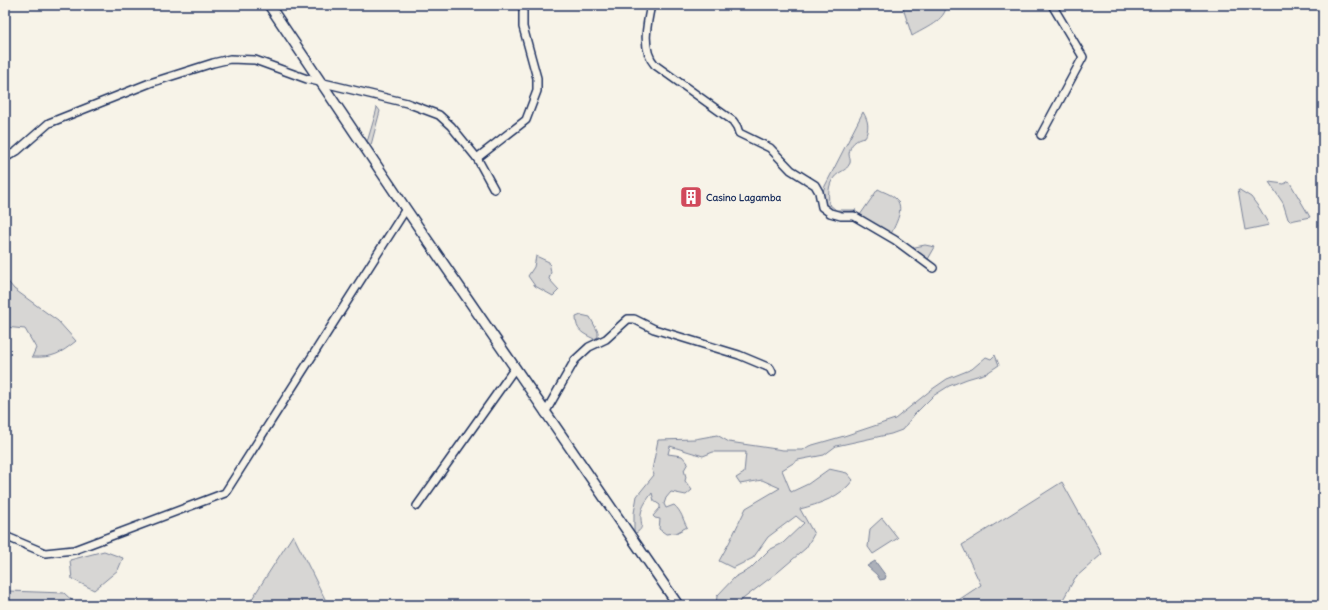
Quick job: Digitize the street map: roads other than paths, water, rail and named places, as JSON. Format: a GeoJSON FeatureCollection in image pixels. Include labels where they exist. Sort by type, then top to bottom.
{"type":"FeatureCollection","features":[{"type":"Feature","properties":{"kind":"main road"},"geometry":{"type":"LineString","coordinates":[[269,5],[545,413],[678,605]]}},
{"type":"Feature","properties":{"kind":"street"},"geometry":{"type":"LineString","coordinates":[[477,158],[526,120],[537,91],[537,78],[523,27],[523,9],[525,5]]}},
{"type":"Feature","properties":{"kind":"street"},"geometry":{"type":"LineString","coordinates":[[651,5],[647,21],[646,40],[651,60],[655,65],[733,121],[739,133],[770,148],[791,170],[815,185],[820,192],[822,207],[830,214],[854,216],[895,240],[932,268]]}},
{"type":"Feature","properties":{"kind":"street"},"geometry":{"type":"LineString","coordinates":[[1041,135],[1083,57],[1052,5]]}},
{"type":"Feature","properties":{"kind":"street"},"geometry":{"type":"LineString","coordinates":[[5,158],[17,151],[49,123],[150,83],[213,63],[230,60],[255,60],[307,79],[407,103],[439,115],[451,126],[477,158],[494,189]]}},
{"type":"Feature","properties":{"kind":"street"},"geometry":{"type":"LineString","coordinates":[[5,536],[45,553],[74,550],[225,493],[406,209]]}},
{"type":"Feature","properties":{"kind":"street"},"geometry":{"type":"LineString","coordinates":[[545,413],[575,360],[589,347],[606,339],[628,319],[634,319],[654,329],[739,355],[770,368],[772,372]]}},
{"type":"Feature","properties":{"kind":"street"},"geometry":{"type":"LineString","coordinates":[[417,506],[515,368]]}},
{"type":"Feature","properties":{"kind":"place","name":"Casino Lagamba"},"geometry":{"type":"Point","coordinates":[691,197]}}]}
